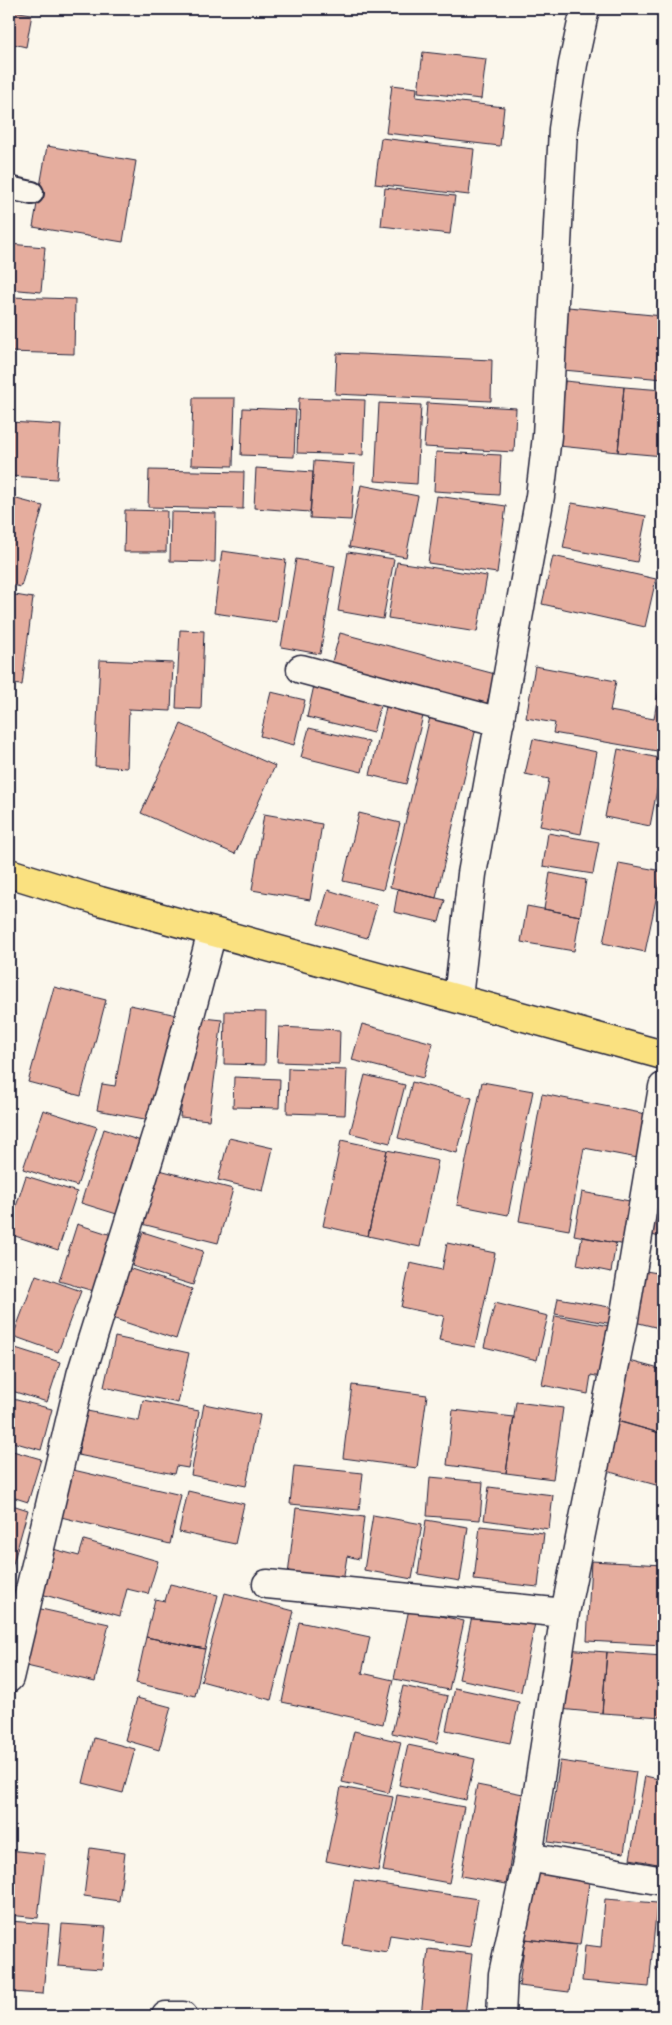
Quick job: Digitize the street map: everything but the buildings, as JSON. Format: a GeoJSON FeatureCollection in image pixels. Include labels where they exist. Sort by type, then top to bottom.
{"type":"FeatureCollection","features":[{"type":"Feature","properties":{"kind":"main road"},"geometry":{"type":"LineString","coordinates":[[9,873],[100,901],[663,1055]]}},
{"type":"Feature","properties":{"kind":"street"},"geometry":{"type":"LineString","coordinates":[[458,998],[472,874],[540,496],[546,445],[563,129],[573,64],[585,9]]}},
{"type":"Feature","properties":{"kind":"street"},"geometry":{"type":"LineString","coordinates":[[301,669],[500,722]]}},
{"type":"Feature","properties":{"kind":"street"},"geometry":{"type":"LineString","coordinates":[[9,1678],[80,1374],[170,1091],[212,932]]}},
{"type":"Feature","properties":{"kind":"street"},"geometry":{"type":"LineString","coordinates":[[501,2016],[503,1974],[528,1856],[565,1614],[624,1319],[663,1087]]}},
{"type":"Feature","properties":{"kind":"street"},"geometry":{"type":"LineString","coordinates":[[267,1584],[565,1614]]}},
{"type":"Feature","properties":{"kind":"street"},"geometry":{"type":"LineString","coordinates":[[528,1856],[663,1881]]}},
{"type":"Feature","properties":{"kind":"street"},"geometry":{"type":"LineString","coordinates":[[166,2016],[183,2016]]}},
{"type":"Feature","properties":{"kind":"lane"},"geometry":{"type":"LineString","coordinates":[[9,188],[32,192]]}}]}
